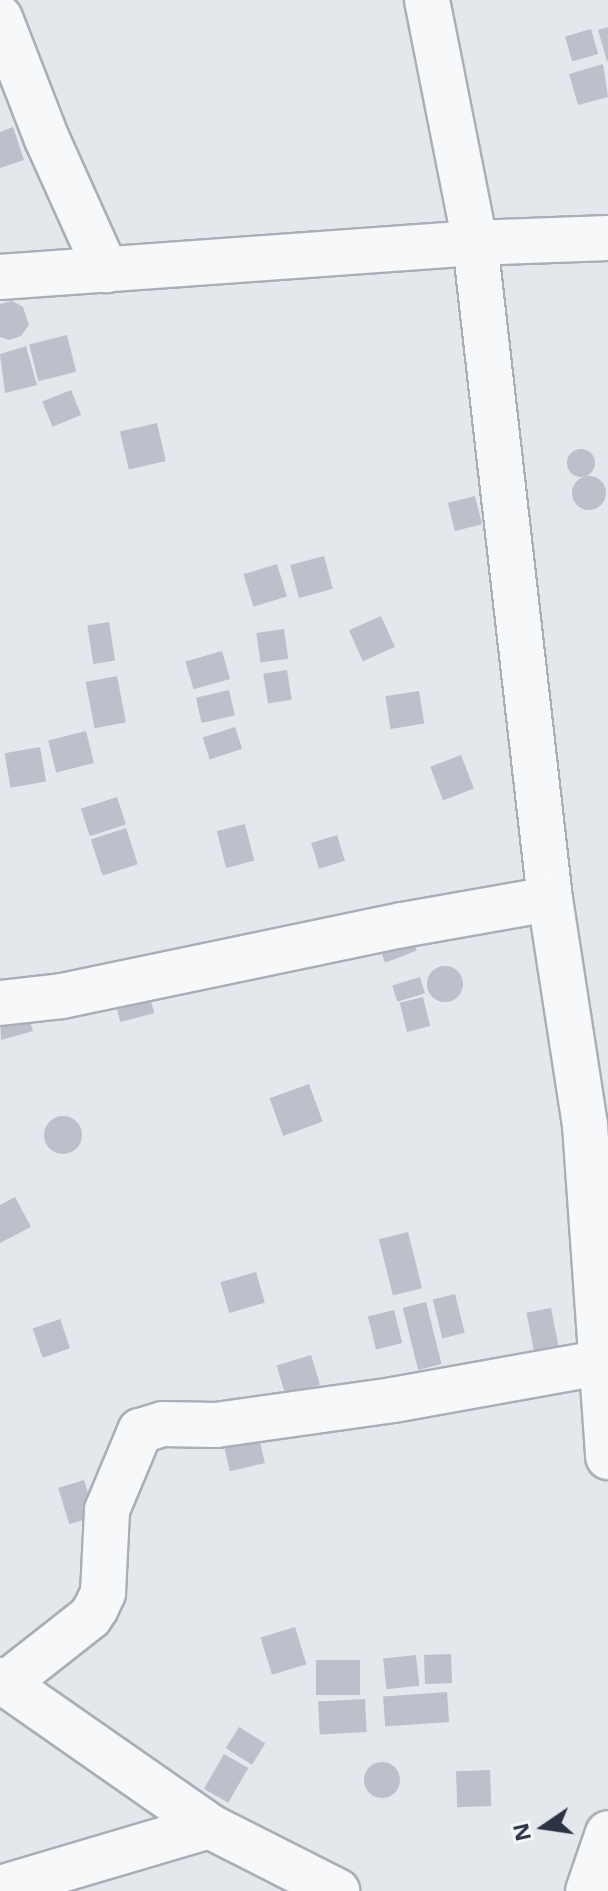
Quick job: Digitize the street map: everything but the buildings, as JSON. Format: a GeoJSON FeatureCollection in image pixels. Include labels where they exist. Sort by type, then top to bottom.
{"type":"FeatureCollection","features":[{"type":"Feature","properties":{"kind":"street"},"geometry":{"type":"LineString","coordinates":[[427,0],[475,243],[550,899],[585,1125],[599,1363],[608,1457]]}},
{"type":"Feature","properties":{"kind":"street"},"geometry":{"type":"LineString","coordinates":[[0,18],[47,139],[106,270]]}},
{"type":"Feature","properties":{"kind":"street"},"geometry":{"type":"LineString","coordinates":[[0,277],[475,243],[608,238]]}},
{"type":"Feature","properties":{"kind":"street"},"geometry":{"type":"LineString","coordinates":[[0,1003],[62,996],[402,925],[550,899]]}},
{"type":"Feature","properties":{"kind":"street"},"geometry":{"type":"LineString","coordinates":[[337,1891],[209,1826],[2,1682],[90,1617],[96,1608],[103,1593],[107,1510],[140,1431],[163,1424],[216,1425],[393,1400],[599,1363]]}},
{"type":"Feature","properties":{"kind":"street"},"geometry":{"type":"LineString","coordinates":[[0,1888],[209,1826]]}},
{"type":"Feature","properties":{"kind":"street"},"geometry":{"type":"LineString","coordinates":[[588,1891],[608,1833]]}}]}
